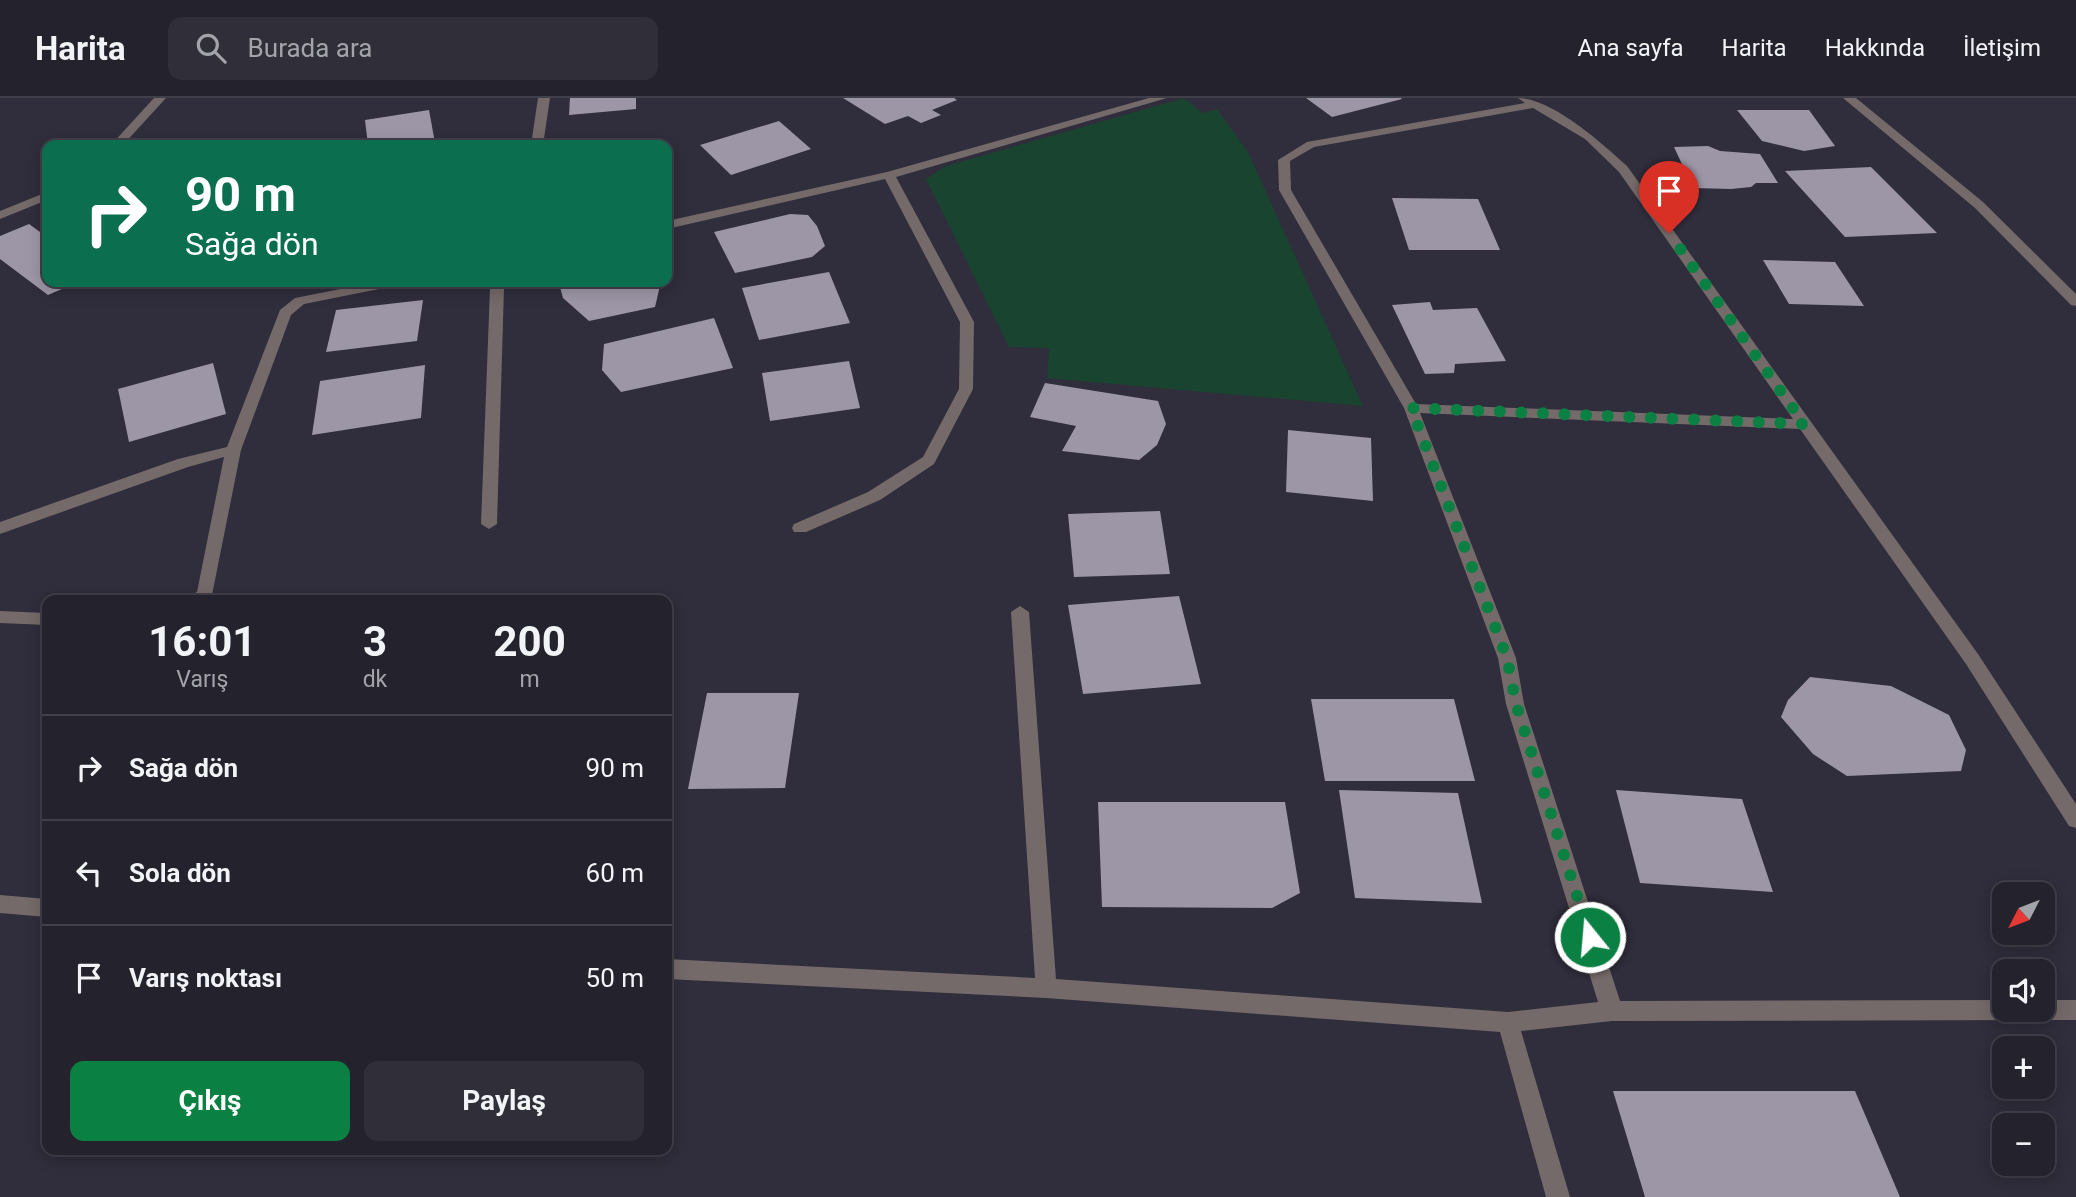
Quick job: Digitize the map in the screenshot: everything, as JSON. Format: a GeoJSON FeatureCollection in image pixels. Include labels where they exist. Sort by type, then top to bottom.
{"type":"FeatureCollection","features":[{"type":"Feature","properties":{"kind":"street"},"geometry":{"type":"LineString","coordinates":[[122,140],[160,98]]}},
{"type":"Feature","properties":{"kind":"street"},"geometry":{"type":"LineString","coordinates":[[538,140],[544,98]]}},
{"type":"Feature","properties":{"kind":"street"},"geometry":{"type":"LineString","coordinates":[[672,224],[888,175],[1161,98]]}},
{"type":"Feature","properties":{"kind":"street"},"geometry":{"type":"LineString","coordinates":[[1849,98],[1979,205],[2076,302]]}},
{"type":"Feature","properties":{"kind":"street"},"geometry":{"type":"LineString","coordinates":[[1612,1011],[1516,704],[1507,658],[1411,408],[1285,190],[1284,160],[1311,144],[1529,102],[1589,137],[1623,169],[1972,659],[2076,820]]}},
{"type":"Feature","properties":{"kind":"street"},"geometry":{"type":"LineString","coordinates":[[800,528],[874,496],[929,460],[966,389],[967,322],[888,175]]}},
{"type":"Feature","properties":{"kind":"street"},"geometry":{"type":"LineString","coordinates":[[0,215],[42,198]]}},
{"type":"Feature","properties":{"kind":"street"},"geometry":{"type":"LineString","coordinates":[[205,595],[233,450],[285,313],[300,302],[370,287]]}},
{"type":"Feature","properties":{"kind":"street"},"geometry":{"type":"LineString","coordinates":[[489,524],[498,287]]}},
{"type":"Feature","properties":{"kind":"street"},"geometry":{"type":"LineString","coordinates":[[1411,408],[1804,424]]}},
{"type":"Feature","properties":{"kind":"street"},"geometry":{"type":"LineString","coordinates":[[0,528],[183,463],[233,450]]}},
{"type":"Feature","properties":{"kind":"street"},"geometry":{"type":"LineString","coordinates":[[1020,612],[1045,988]]}},
{"type":"Feature","properties":{"kind":"street"},"geometry":{"type":"LineString","coordinates":[[0,617],[42,619]]}},
{"type":"Feature","properties":{"kind":"street"},"geometry":{"type":"LineString","coordinates":[[0,904],[42,908]]}},
{"type":"Feature","properties":{"kind":"street"},"geometry":{"type":"LineString","coordinates":[[672,969],[1045,988],[1508,1022],[1612,1011],[2076,1010]]}},
{"type":"Feature","properties":{"kind":"street"},"geometry":{"type":"LineString","coordinates":[[1508,1022],[1558,1197]]}},
{"type":"Feature","properties":{"kind":"green space"},"geometry":{"type":"Polygon","coordinates":[[[1184,98],[1203,113],[1217,109],[1248,152],[1363,406],[1047,378],[1049,348],[1009,347],[926,179],[946,166],[1184,98]]]}},
{"type":"Feature","properties":{"kind":"building"},"geometry":{"type":"Polygon","coordinates":[[[570,98],[636,98],[636,109],[569,115],[570,98]]]}},
{"type":"Feature","properties":{"kind":"building"},"geometry":{"type":"Polygon","coordinates":[[[843,98],[957,100],[932,110],[941,115],[921,123],[908,116],[885,124],[843,98]]]}},
{"type":"Feature","properties":{"kind":"building"},"geometry":{"type":"Polygon","coordinates":[[[1306,98],[1401,98],[1402,99],[1332,117],[1306,98]]]}},
{"type":"Feature","properties":{"kind":"building"},"geometry":{"type":"Polygon","coordinates":[[[429,110],[434,140],[367,140],[365,120],[429,110]]]}},
{"type":"Feature","properties":{"kind":"building"},"geometry":{"type":"Polygon","coordinates":[[[1737,110],[1809,110],[1835,146],[1804,151],[1762,141],[1737,110]]]}},
{"type":"Feature","properties":{"kind":"building"},"geometry":{"type":"Polygon","coordinates":[[[779,121],[811,149],[731,175],[700,145],[779,121]]]}},
{"type":"Feature","properties":{"kind":"building"},"geometry":{"type":"Polygon","coordinates":[[[1708,146],[1720,151],[1760,154],[1778,183],[1756,183],[1751,187],[1731,189],[1693,188],[1674,147],[1708,146]]]}},
{"type":"Feature","properties":{"kind":"building"},"geometry":{"type":"Polygon","coordinates":[[[1871,167],[1937,233],[1845,237],[1785,171],[1871,167]]]}},
{"type":"Feature","properties":{"kind":"building"},"geometry":{"type":"Polygon","coordinates":[[[1392,198],[1478,199],[1500,250],[1409,250],[1392,198]]]}},
{"type":"Feature","properties":{"kind":"building"},"geometry":{"type":"Polygon","coordinates":[[[790,214],[808,215],[817,226],[825,246],[812,257],[735,273],[714,232],[790,214]]]}},
{"type":"Feature","properties":{"kind":"building"},"geometry":{"type":"Polygon","coordinates":[[[29,224],[42,233],[42,287],[66,287],[48,295],[0,259],[0,236],[29,224]]]}},
{"type":"Feature","properties":{"kind":"building"},"geometry":{"type":"Polygon","coordinates":[[[1763,260],[1835,262],[1864,306],[1789,304],[1763,260]]]}},
{"type":"Feature","properties":{"kind":"building"},"geometry":{"type":"Polygon","coordinates":[[[829,272],[850,323],[759,340],[742,288],[829,272]]]}},
{"type":"Feature","properties":{"kind":"building"},"geometry":{"type":"Polygon","coordinates":[[[560,287],[659,287],[655,307],[589,321],[563,298],[560,287]]]}},
{"type":"Feature","properties":{"kind":"building"},"geometry":{"type":"Polygon","coordinates":[[[423,300],[417,341],[326,352],[336,310],[423,300]]]}},
{"type":"Feature","properties":{"kind":"building"},"geometry":{"type":"Polygon","coordinates":[[[1430,302],[1433,310],[1477,308],[1506,361],[1455,364],[1454,373],[1425,374],[1392,305],[1430,302]]]}},
{"type":"Feature","properties":{"kind":"building"},"geometry":{"type":"Polygon","coordinates":[[[714,318],[733,368],[621,392],[602,370],[604,344],[714,318]]]}},
{"type":"Feature","properties":{"kind":"building"},"geometry":{"type":"Polygon","coordinates":[[[849,361],[860,408],[770,421],[762,373],[849,361]]]}},
{"type":"Feature","properties":{"kind":"building"},"geometry":{"type":"Polygon","coordinates":[[[213,363],[226,414],[129,442],[118,389],[213,363]]]}},
{"type":"Feature","properties":{"kind":"building"},"geometry":{"type":"Polygon","coordinates":[[[425,365],[421,418],[312,435],[320,381],[425,365]]]}},
{"type":"Feature","properties":{"kind":"building"},"geometry":{"type":"Polygon","coordinates":[[[1045,383],[1158,401],[1166,424],[1157,445],[1139,460],[1062,451],[1076,426],[1030,417],[1045,383]]]}},
{"type":"Feature","properties":{"kind":"building"},"geometry":{"type":"Polygon","coordinates":[[[1288,430],[1371,438],[1373,501],[1286,492],[1288,430]]]}},
{"type":"Feature","properties":{"kind":"building"},"geometry":{"type":"Polygon","coordinates":[[[1160,511],[1170,574],[1074,577],[1068,514],[1160,511]]]}},
{"type":"Feature","properties":{"kind":"building"},"geometry":{"type":"Polygon","coordinates":[[[1179,596],[1201,684],[1083,694],[1068,605],[1179,596]]]}},
{"type":"Feature","properties":{"kind":"building"},"geometry":{"type":"Polygon","coordinates":[[[1810,677],[1891,686],[1949,715],[1966,750],[1961,771],[1847,776],[1813,754],[1781,717],[1788,700],[1810,677]]]}},
{"type":"Feature","properties":{"kind":"building"},"geometry":{"type":"Polygon","coordinates":[[[707,693],[799,693],[785,788],[688,789],[707,693]]]}},
{"type":"Feature","properties":{"kind":"building"},"geometry":{"type":"Polygon","coordinates":[[[1311,699],[1454,699],[1475,781],[1325,781],[1311,699]]]}},
{"type":"Feature","properties":{"kind":"building"},"geometry":{"type":"Polygon","coordinates":[[[1339,790],[1458,793],[1482,903],[1355,898],[1339,790]]]}},
{"type":"Feature","properties":{"kind":"building"},"geometry":{"type":"Polygon","coordinates":[[[1616,790],[1742,799],[1773,892],[1640,883],[1616,790]]]}},
{"type":"Feature","properties":{"kind":"building"},"geometry":{"type":"Polygon","coordinates":[[[1098,802],[1285,802],[1300,893],[1272,908],[1102,907],[1098,802]]]}},
{"type":"Feature","properties":{"kind":"building"},"geometry":{"type":"Polygon","coordinates":[[[1613,1091],[1855,1091],[1900,1197],[1645,1197],[1613,1091]]]}},
{"type":"Feature","properties":{"kind":"route"},"geometry":{"type":"LineString","coordinates":[[1590,937],[1516,704],[1507,658],[1411,408],[1804,424],[1669,233]]}}]}
